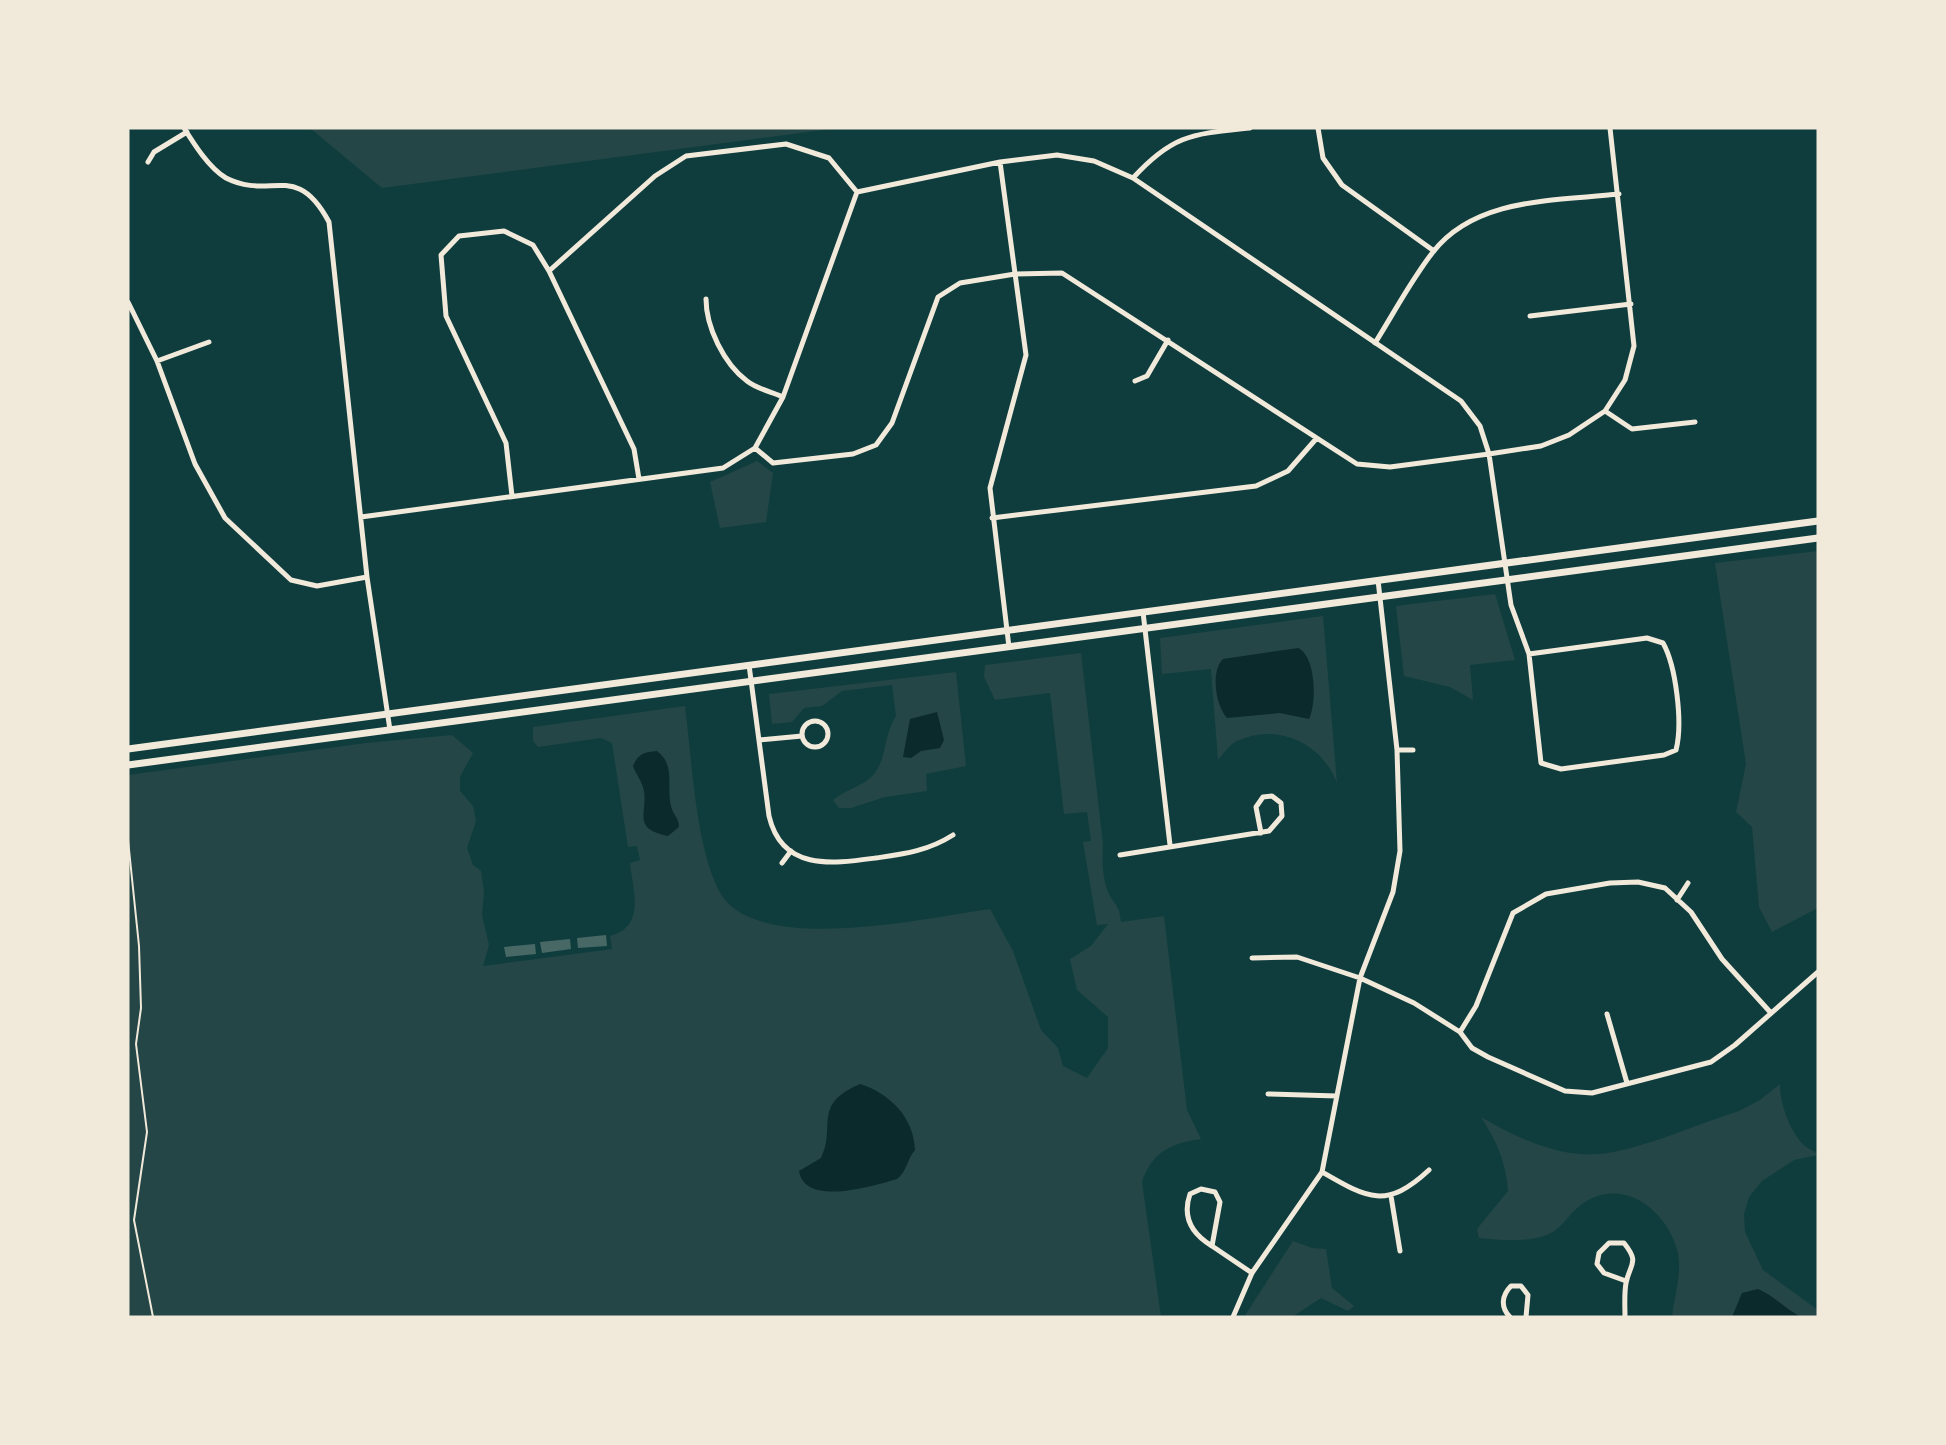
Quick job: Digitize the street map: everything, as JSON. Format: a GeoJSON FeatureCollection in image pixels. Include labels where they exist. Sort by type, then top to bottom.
{"type":"FeatureCollection","features":[{"type":"Feature","properties":{"kind":"main road"},"geometry":{"type":"LineString","coordinates":[[128,749],[1818,521]]}},
{"type":"Feature","properties":{"kind":"main road"},"geometry":{"type":"LineString","coordinates":[[128,765],[1818,538]]}},
{"type":"Feature","properties":{"kind":"street"},"geometry":{"type":"LineString","coordinates":[[1133,178],[1157,152],[1196,134],[1250,128]]}},
{"type":"Feature","properties":{"kind":"street"},"geometry":{"type":"LineString","coordinates":[[1318,128],[1323,158],[1342,185],[1434,251]]}},
{"type":"Feature","properties":{"kind":"street"},"geometry":{"type":"LineString","coordinates":[[755,448],[773,463],[853,454],[876,445],[892,423],[938,297],[960,283],[1015,274],[1062,273],[1357,464],[1390,467],[1541,446],[1569,435],[1605,411],[1625,380],[1634,346],[1610,128]]}},
{"type":"Feature","properties":{"kind":"street"},"geometry":{"type":"LineString","coordinates":[[148,162],[154,152],[185,130],[224,177],[243,184],[298,188],[316,200],[328,222],[368,577],[390,730]]}},
{"type":"Feature","properties":{"kind":"street"},"geometry":{"type":"LineString","coordinates":[[549,271],[655,176],[686,156],[786,144],[829,158],[857,192]]}},
{"type":"Feature","properties":{"kind":"street"},"geometry":{"type":"LineString","coordinates":[[857,192],[1000,162],[1057,155],[1094,161],[1133,178],[1461,401],[1480,426],[1489,454],[1511,605],[1529,654],[1541,764],[1561,769],[1664,755],[1676,750],[1680,735],[1671,656],[1663,643],[1647,638],[1529,654]]}},
{"type":"Feature","properties":{"kind":"street"},"geometry":{"type":"LineString","coordinates":[[1000,162],[1026,355],[990,488],[1009,647]]}},
{"type":"Feature","properties":{"kind":"street"},"geometry":{"type":"LineString","coordinates":[[361,517],[723,468],[755,448],[783,397],[857,192]]}},
{"type":"Feature","properties":{"kind":"street"},"geometry":{"type":"LineString","coordinates":[[1375,343],[1434,251],[1465,223],[1503,208],[1619,194]]}},
{"type":"Feature","properties":{"kind":"street"},"geometry":{"type":"LineString","coordinates":[[512,496],[506,443],[446,316],[441,255],[459,236],[504,231],[533,245],[549,271],[634,449],[639,479]]}},
{"type":"Feature","properties":{"kind":"street"},"geometry":{"type":"LineString","coordinates":[[706,299],[706,316],[729,363],[748,383],[783,397]]}},
{"type":"Feature","properties":{"kind":"street"},"geometry":{"type":"LineString","coordinates":[[128,302],[157,361],[195,464],[225,518],[291,580],[317,586],[368,577]]}},
{"type":"Feature","properties":{"kind":"street"},"geometry":{"type":"LineString","coordinates":[[1530,316],[1631,304]]}},
{"type":"Feature","properties":{"kind":"street"},"geometry":{"type":"LineString","coordinates":[[1135,381],[1147,376],[1168,340]]}},
{"type":"Feature","properties":{"kind":"street"},"geometry":{"type":"LineString","coordinates":[[157,361],[209,342]]}},
{"type":"Feature","properties":{"kind":"street"},"geometry":{"type":"LineString","coordinates":[[1605,411],[1632,429],[1695,422]]}},
{"type":"Feature","properties":{"kind":"street"},"geometry":{"type":"LineString","coordinates":[[992,517],[1256,485],[1288,471],[1316,439]]}},
{"type":"Feature","properties":{"kind":"street"},"geometry":{"type":"LineString","coordinates":[[1233,1317],[1252,1273],[1322,1172],[1360,978],[1393,892],[1400,851],[1396,750],[1378,580]]}},
{"type":"Feature","properties":{"kind":"street"},"geometry":{"type":"LineString","coordinates":[[1143,612],[1170,845]]}},
{"type":"Feature","properties":{"kind":"street"},"geometry":{"type":"LineString","coordinates":[[749,666],[771,825],[791,851],[798,856],[833,863],[925,850],[953,835]]}},
{"type":"Feature","properties":{"kind":"street"},"geometry":{"type":"LineString","coordinates":[[813,720],[822,722],[829,733],[824,744],[815,747],[806,744],[802,736],[803,728],[813,720]]}},
{"type":"Feature","properties":{"kind":"street"},"geometry":{"type":"LineString","coordinates":[[759,740],[802,736]]}},
{"type":"Feature","properties":{"kind":"street"},"geometry":{"type":"LineString","coordinates":[[1396,750],[1413,750]]}},
{"type":"Feature","properties":{"kind":"street"},"geometry":{"type":"LineString","coordinates":[[1120,855],[1261,832],[1275,828],[1282,816],[1281,803],[1272,796],[1263,797],[1256,807],[1261,832]]}},
{"type":"Feature","properties":{"kind":"street"},"geometry":{"type":"LineString","coordinates":[[782,863],[791,851]]}},
{"type":"Feature","properties":{"kind":"street"},"geometry":{"type":"LineString","coordinates":[[1460,1032],[1476,1006],[1513,913],[1546,894],[1610,883],[1638,882],[1665,888],[1691,912],[1722,959],[1771,1013]]}},
{"type":"Feature","properties":{"kind":"street"},"geometry":{"type":"LineString","coordinates":[[1677,900],[1688,883]]}},
{"type":"Feature","properties":{"kind":"street"},"geometry":{"type":"LineString","coordinates":[[1252,958],[1297,957],[1360,978],[1414,1003],[1460,1032],[1472,1048],[1565,1091],[1592,1093],[1711,1062],[1818,972]]}},
{"type":"Feature","properties":{"kind":"street"},"geometry":{"type":"LineString","coordinates":[[1607,1014],[1628,1083]]}},
{"type":"Feature","properties":{"kind":"street"},"geometry":{"type":"LineString","coordinates":[[1268,1094],[1337,1096]]}},
{"type":"Feature","properties":{"kind":"street"},"geometry":{"type":"LineString","coordinates":[[1322,1172],[1361,1195],[1391,1196],[1429,1170]]}},
{"type":"Feature","properties":{"kind":"street"},"geometry":{"type":"LineString","coordinates":[[1212,1246],[1220,1202],[1215,1192],[1201,1189],[1190,1194],[1188,1214],[1196,1234],[1212,1246],[1252,1273]]}},
{"type":"Feature","properties":{"kind":"street"},"geometry":{"type":"LineString","coordinates":[[1391,1196],[1401,1251]]}},
{"type":"Feature","properties":{"kind":"street"},"geometry":{"type":"LineString","coordinates":[[1625,1317],[1626,1281],[1633,1268],[1633,1254],[1624,1243],[1609,1243],[1600,1253],[1597,1264],[1604,1273],[1626,1281]]}},
{"type":"Feature","properties":{"kind":"street"},"geometry":{"type":"LineString","coordinates":[[1510,1317],[1503,1305],[1505,1292],[1511,1286],[1521,1286],[1528,1295],[1526,1317]]}},
{"type":"Feature","properties":{"kind":"path"},"geometry":{"type":"LineString","coordinates":[[128,840],[141,1008],[136,1044],[147,1132],[134,1220],[153,1317]]}},
{"type":"Feature","properties":{"kind":"shaded area"},"geometry":{"type":"Polygon","coordinates":[[[310,128],[838,128],[382,188],[310,128]]]}},
{"type":"Feature","properties":{"kind":"shaded area"},"geometry":{"type":"Polygon","coordinates":[[[757,461],[773,473],[766,522],[720,528],[710,482],[757,461]]]}},
{"type":"Feature","properties":{"kind":"shaded area"},"geometry":{"type":"Polygon","coordinates":[[[1818,551],[1818,908],[1772,932],[1759,907],[1752,827],[1736,812],[1746,764],[1715,563],[1818,551]]]}},
{"type":"Feature","properties":{"kind":"shaded area"},"geometry":{"type":"Polygon","coordinates":[[[1495,594],[1515,660],[1470,665],[1473,700],[1450,687],[1404,676],[1396,606],[1495,594]]]}},
{"type":"Feature","properties":{"kind":"shaded area"},"geometry":{"type":"Polygon","coordinates":[[[1323,616],[1337,783],[1321,757],[1309,747],[1282,735],[1252,736],[1237,741],[1218,760],[1211,669],[1162,674],[1160,638],[1323,616]]]}},
{"type":"Feature","properties":{"kind":"shaded area"},"geometry":{"type":"Polygon","coordinates":[[[1298,648],[1304,653],[1312,670],[1314,692],[1309,719],[1280,713],[1227,718],[1220,706],[1216,689],[1217,672],[1223,659],[1298,648]]]}},
{"type":"Feature","properties":{"kind":"shaded area"},"geometry":{"type":"Polygon","coordinates":[[[1081,653],[1105,883],[1118,909],[1121,922],[1164,916],[1187,1110],[1201,1139],[1172,1146],[1157,1156],[1142,1182],[1161,1317],[128,1317],[128,775],[366,743],[452,735],[473,753],[460,777],[460,791],[473,806],[476,821],[467,848],[473,865],[481,871],[484,892],[482,915],[489,945],[483,966],[612,949],[610,936],[629,924],[635,907],[630,863],[640,860],[637,846],[628,847],[612,743],[601,738],[538,747],[533,741],[533,727],[685,706],[704,848],[718,889],[737,910],[766,923],[802,928],[844,928],[886,925],[990,909],[1013,951],[1041,1030],[1058,1048],[1063,1066],[1087,1078],[1108,1048],[1108,1017],[1077,990],[1070,959],[1091,946],[1108,924],[1097,925],[1083,842],[1091,841],[1087,812],[1064,814],[1050,693],[995,700],[984,677],[985,665],[1081,653]]]}},
{"type":"Feature","properties":{"kind":"shaded area"},"geometry":{"type":"Polygon","coordinates":[[[956,672],[966,766],[926,774],[927,791],[885,797],[851,808],[839,808],[833,800],[866,781],[879,766],[889,730],[896,716],[892,685],[842,691],[822,706],[804,708],[792,722],[772,724],[769,694],[956,672]]]}},
{"type":"Feature","properties":{"kind":"shaded area"},"geometry":{"type":"Polygon","coordinates":[[[937,712],[944,740],[940,748],[921,751],[911,758],[903,757],[910,719],[937,712]]]}},
{"type":"Feature","properties":{"kind":"shaded area"},"geometry":{"type":"Polygon","coordinates":[[[657,751],[668,769],[671,806],[679,824],[668,836],[656,833],[645,823],[643,787],[633,766],[642,754],[657,751]]]}},
{"type":"Feature","properties":{"kind":"shaded area"},"geometry":{"type":"Polygon","coordinates":[[[860,1084],[881,1093],[898,1108],[910,1127],[915,1150],[897,1179],[842,1191],[814,1189],[804,1182],[799,1171],[821,1158],[830,1108],[835,1100],[860,1084]]]}},
{"type":"Feature","properties":{"kind":"shaded area"},"geometry":{"type":"Polygon","coordinates":[[[1780,1084],[1782,1100],[1791,1126],[1800,1141],[1818,1155],[1794,1160],[1762,1181],[1749,1197],[1744,1214],[1745,1232],[1763,1270],[1818,1310],[1818,1317],[1672,1317],[1679,1269],[1673,1238],[1655,1212],[1630,1196],[1600,1195],[1585,1202],[1554,1231],[1541,1237],[1514,1240],[1479,1238],[1477,1229],[1508,1191],[1500,1152],[1481,1117],[1523,1139],[1553,1149],[1568,1153],[1599,1154],[1632,1148],[1739,1111],[1760,1100],[1780,1084]]]}},
{"type":"Feature","properties":{"kind":"shaded area"},"geometry":{"type":"Polygon","coordinates":[[[1293,1241],[1312,1248],[1326,1249],[1332,1288],[1354,1306],[1348,1311],[1321,1298],[1292,1317],[1244,1317],[1293,1241]]]}},
{"type":"Feature","properties":{"kind":"shaded area"},"geometry":{"type":"Polygon","coordinates":[[[1758,1289],[1801,1317],[1732,1317],[1742,1293],[1758,1289]]]}},
{"type":"Feature","properties":{"kind":"building"},"geometry":{"type":"Polygon","coordinates":[[[606,935],[607,946],[578,948],[577,938],[606,935]]]}},
{"type":"Feature","properties":{"kind":"building"},"geometry":{"type":"Polygon","coordinates":[[[570,939],[571,949],[542,953],[540,942],[570,939]]]}},
{"type":"Feature","properties":{"kind":"building"},"geometry":{"type":"Polygon","coordinates":[[[535,944],[536,954],[506,957],[504,947],[535,944]]]}}]}
